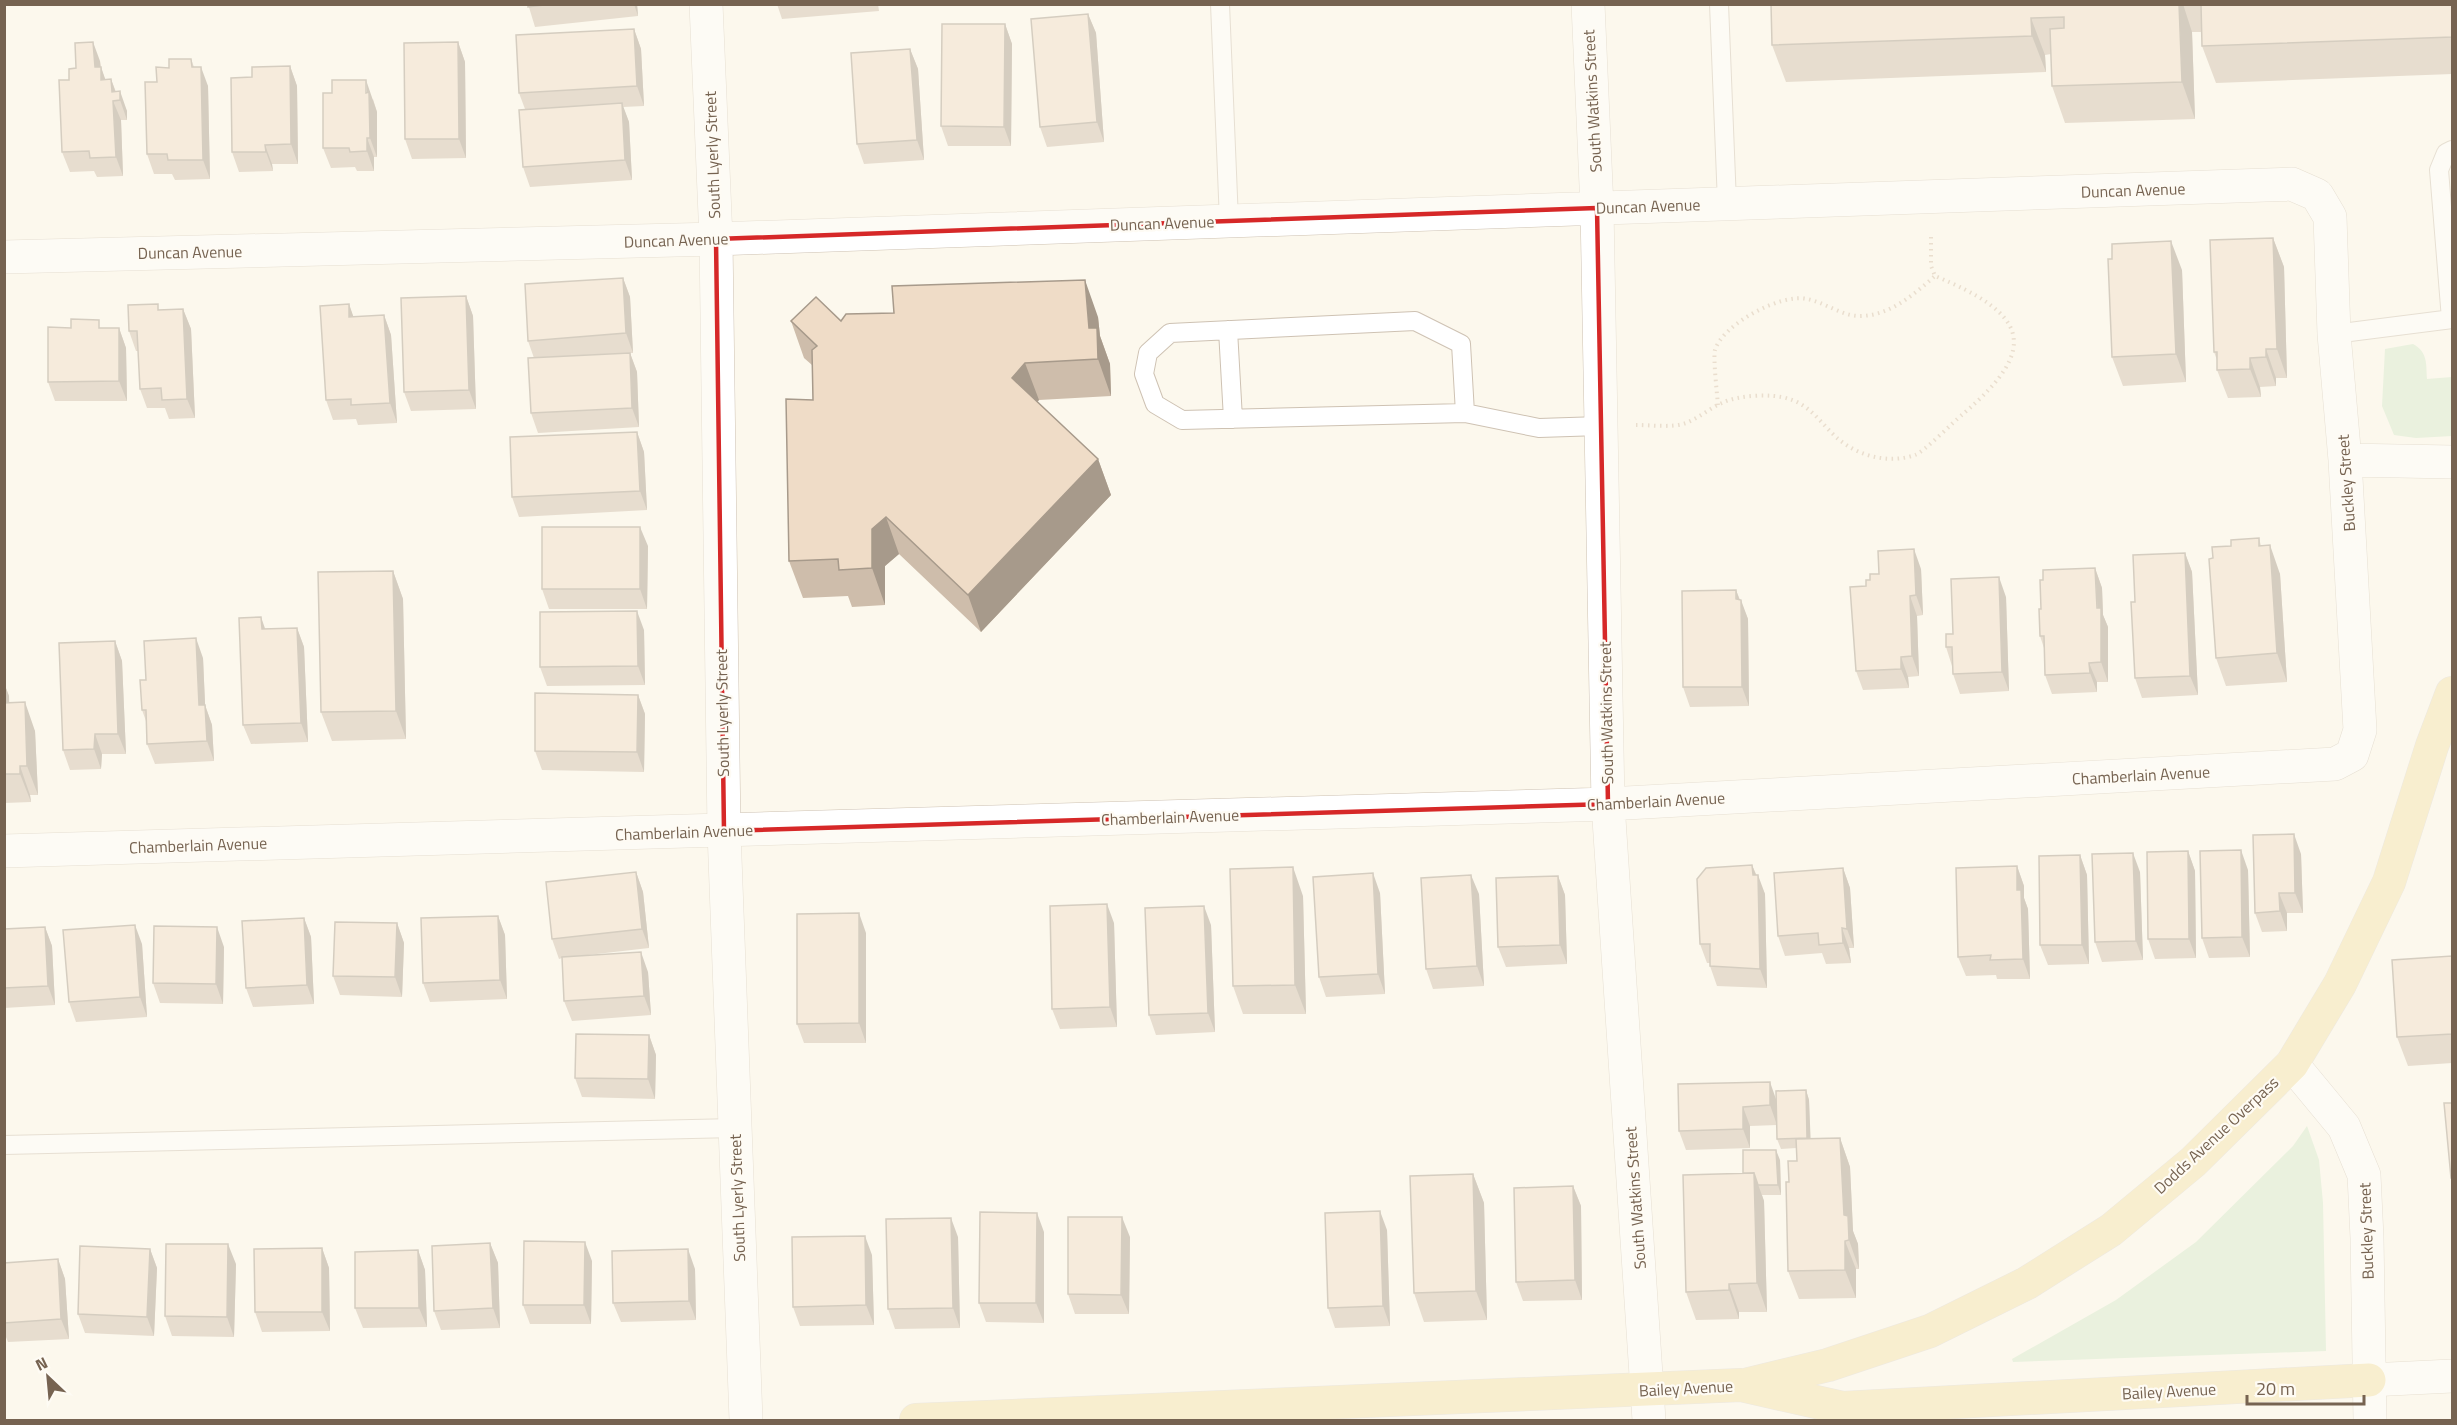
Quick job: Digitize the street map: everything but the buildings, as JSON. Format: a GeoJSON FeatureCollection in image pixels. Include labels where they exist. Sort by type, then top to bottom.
{"type":"FeatureCollection","features":[{"type":"Feature","properties":{"kind":"main road","name":"Dodds Avenue Overpass"},"geometry":{"type":"LineString","coordinates":[[1741,1385],[1828,1365],[1930,1331],[2027,1283],[2111,1230],[2193,1162],[2292,1064],[2340,984],[2389,882],[2442,746],[2452,693]]}},
{"type":"Feature","properties":{"kind":"main road","name":"Bailey Avenue"},"geometry":{"type":"LineString","coordinates":[[916,1420],[1648,1405],[1741,1385],[1843,1408],[2369,1380]]}},
{"type":"Feature","properties":{"kind":"street","name":"South Lyerly Street"},"geometry":{"type":"LineString","coordinates":[[706,4],[716,239],[724,831],[746,1420]]}},
{"type":"Feature","properties":{"kind":"street","name":"South Watkins Street"},"geometry":{"type":"LineString","coordinates":[[1588,4],[1597,208],[1599,426],[1608,804],[1648,1405]]}},
{"type":"Feature","properties":{"kind":"street","name":"Duncan Avenue"},"geometry":{"type":"LineString","coordinates":[[4,257],[716,239],[2292,184],[2317,195]]}},
{"type":"Feature","properties":{"kind":"street","name":"Buckley Street"},"geometry":{"type":"LineString","coordinates":[[2317,195],[2330,217],[2334,334],[2345,460],[2360,730],[2352,755],[2335,764]]}},
{"type":"Feature","properties":{"kind":"street"},"geometry":{"type":"LineString","coordinates":[[2345,460],[2452,462]]}},
{"type":"Feature","properties":{"kind":"street","name":"Chamberlain Avenue"},"geometry":{"type":"LineString","coordinates":[[4,850],[1608,804],[2335,764]]}},
{"type":"Feature","properties":{"kind":"street","name":"Buckley Street"},"geometry":{"type":"LineString","coordinates":[[2292,1064],[2344,1127],[2364,1175],[2370,1420]]}},
{"type":"Feature","properties":{"kind":"street","name":"Bailey Avenue"},"geometry":{"type":"LineString","coordinates":[[2369,1380],[2452,1376]]}},
{"type":"Feature","properties":{"kind":"lane"},"geometry":{"type":"LineString","coordinates":[[1220,4],[1229,221]]}},
{"type":"Feature","properties":{"kind":"lane"},"geometry":{"type":"LineString","coordinates":[[1719,4],[1727,203]]}},
{"type":"Feature","properties":{"kind":"lane"},"geometry":{"type":"LineString","coordinates":[[2334,334],[2452,319],[2439,170],[2446,153],[2452,150]]}},
{"type":"Feature","properties":{"kind":"lane"},"geometry":{"type":"LineString","coordinates":[[1465,413],[1461,344],[1415,321],[1170,333],[1148,353],[1144,374],[1155,404],[1182,420],[1465,413],[1539,428],[1599,426]]}},
{"type":"Feature","properties":{"kind":"lane"},"geometry":{"type":"LineString","coordinates":[[1228,330],[1233,419]]}},
{"type":"Feature","properties":{"kind":"lane"},"geometry":{"type":"LineString","coordinates":[[4,1145],[735,1128]]}},
{"type":"Feature","properties":{"kind":"path"},"geometry":{"type":"LineString","coordinates":[[1599,426],[1686,423],[1723,402],[1753,397],[1785,397],[1808,409],[1845,444],[1866,454],[1886,460],[1917,455],[1984,396],[2006,370],[2014,353],[2015,341],[2007,320],[1992,306],[1935,276],[1931,266],[1930,197]]}},
{"type":"Feature","properties":{"kind":"path"},"geometry":{"type":"LineString","coordinates":[[1718,405],[1715,350],[1726,333],[1764,307],[1788,298],[1805,298],[1857,316],[1870,314],[1893,308],[1935,276]]}},
{"type":"Feature","properties":{"kind":"highlighted area"},"geometry":{"type":"Polygon","coordinates":[[[1597,208],[1608,804],[724,831],[716,239],[1597,208]]]}},
{"type":"Feature","properties":{"kind":"green space"},"geometry":{"type":"Polygon","coordinates":[[[2413,344],[2424,355],[2427,379],[2452,377],[2452,436],[2416,438],[2394,435],[2382,406],[2385,349],[2413,344]]]}},
{"type":"Feature","properties":{"kind":"green space"},"geometry":{"type":"Polygon","coordinates":[[[2307,1126],[2319,1160],[2323,1203],[2326,1351],[2013,1362],[2012,1359],[2116,1300],[2196,1242],[2293,1146],[2307,1126]]]}}]}
